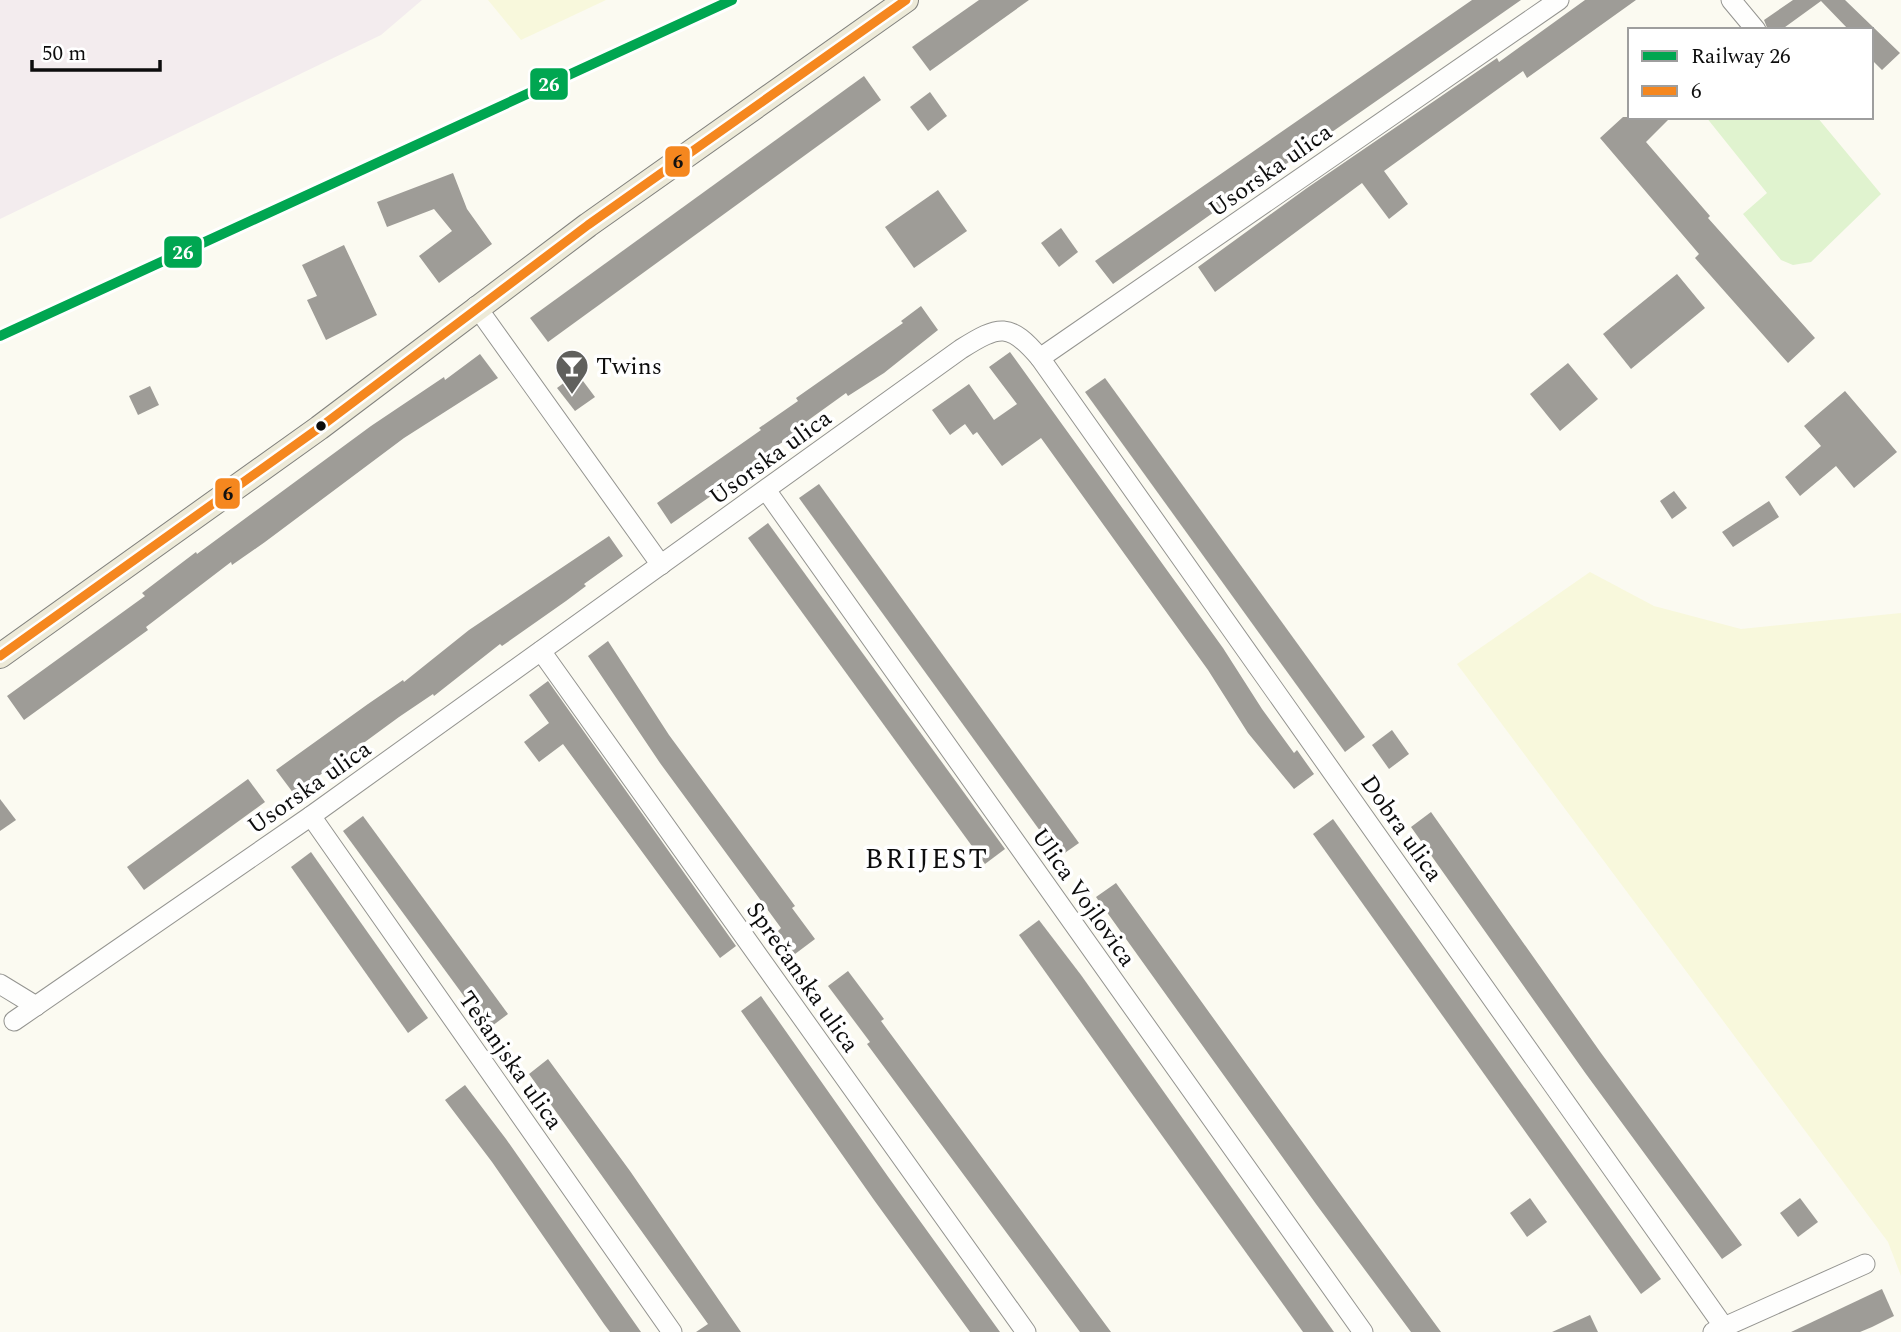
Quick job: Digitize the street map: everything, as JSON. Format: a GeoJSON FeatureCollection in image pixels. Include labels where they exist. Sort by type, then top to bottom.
{"type":"FeatureCollection","features":[{"type":"Feature","properties":{"kind":"main road"},"geometry":{"type":"LineString","coordinates":[[0,656],[318,428],[476,306],[906,0]]}},
{"type":"Feature","properties":{"kind":"street","name":"Usorska ulica"},"geometry":{"type":"LineString","coordinates":[[14,1021],[311,816],[983,335],[1003,329],[1014,332],[1024,338],[1040,358],[1559,0]]}},
{"type":"Feature","properties":{"kind":"street"},"geometry":{"type":"LineString","coordinates":[[1731,0],[1754,28]]}},
{"type":"Feature","properties":{"kind":"street"},"geometry":{"type":"LineString","coordinates":[[476,306],[661,565]]}},
{"type":"Feature","properties":{"kind":"street","name":"Dobra ulica"},"geometry":{"type":"LineString","coordinates":[[1040,358],[1718,1330]]}},
{"type":"Feature","properties":{"kind":"street","name":"Ulica Vojlovica"},"geometry":{"type":"LineString","coordinates":[[766,490],[1363,1332]]}},
{"type":"Feature","properties":{"kind":"street","name":"Sprečanska ulica"},"geometry":{"type":"LineString","coordinates":[[541,651],[1026,1332]]}},
{"type":"Feature","properties":{"kind":"street","name":"Tešanjska ulica"},"geometry":{"type":"LineString","coordinates":[[311,816],[672,1332]]}},
{"type":"Feature","properties":{"kind":"street"},"geometry":{"type":"LineString","coordinates":[[0,984],[36,1006]]}},
{"type":"Feature","properties":{"kind":"street"},"geometry":{"type":"LineString","coordinates":[[1718,1330],[1865,1264]]}},
{"type":"Feature","properties":{"kind":"shaded area"},"geometry":{"type":"Polygon","coordinates":[[[0,0],[422,0],[381,35],[0,219],[0,0]]]}},
{"type":"Feature","properties":{"kind":"green space"},"geometry":{"type":"Polygon","coordinates":[[[488,0],[606,0],[521,40],[488,0]]]}},
{"type":"Feature","properties":{"kind":"green space"},"geometry":{"type":"Polygon","coordinates":[[[1708,119],[1819,119],[1881,194],[1811,262],[1793,265],[1781,260],[1743,214],[1767,193],[1708,119]]]}},
{"type":"Feature","properties":{"kind":"green space"},"geometry":{"type":"Polygon","coordinates":[[[1590,572],[1654,606],[1741,629],[1901,613],[1901,1276],[1888,1242],[1457,664],[1590,572]]]}},
{"type":"Feature","properties":{"kind":"building"},"geometry":{"type":"Polygon","coordinates":[[[979,0],[1029,0],[930,71],[912,47],[979,0]]]}},
{"type":"Feature","properties":{"kind":"building"},"geometry":{"type":"Polygon","coordinates":[[[1472,0],[1521,0],[1113,284],[1095,261],[1472,0]]]}},
{"type":"Feature","properties":{"kind":"building"},"geometry":{"type":"Polygon","coordinates":[[[1585,0],[1636,0],[1527,78],[1523,71],[1384,171],[1408,204],[1389,219],[1362,183],[1215,292],[1198,267],[1307,188],[1497,58],[1499,62],[1585,0]]]}},
{"type":"Feature","properties":{"kind":"building"},"geometry":{"type":"Polygon","coordinates":[[[1793,0],[1845,0],[1900,53],[1882,70],[1873,61],[1873,28],[1847,28],[1821,1],[1784,28],[1767,28],[1764,20],[1793,0]]]}},
{"type":"Feature","properties":{"kind":"building"},"geometry":{"type":"Polygon","coordinates":[[[864,76],[881,100],[548,342],[530,318],[864,76]]]}},
{"type":"Feature","properties":{"kind":"building"},"geometry":{"type":"Polygon","coordinates":[[[930,92],[947,116],[928,131],[910,107],[930,92]]]}},
{"type":"Feature","properties":{"kind":"building"},"geometry":{"type":"Polygon","coordinates":[[[1623,117],[1669,119],[1646,142],[1710,216],[1708,218],[1815,338],[1788,363],[1695,258],[1699,254],[1600,138],[1623,117]]]}},
{"type":"Feature","properties":{"kind":"building"},"geometry":{"type":"Polygon","coordinates":[[[453,173],[467,209],[492,244],[439,283],[419,256],[452,231],[434,209],[387,227],[377,202],[453,173]]]}},
{"type":"Feature","properties":{"kind":"building"},"geometry":{"type":"Polygon","coordinates":[[[938,190],[967,231],[914,268],[885,227],[938,190]]]}},
{"type":"Feature","properties":{"kind":"building"},"geometry":{"type":"Polygon","coordinates":[[[1061,228],[1078,252],[1059,267],[1041,243],[1061,228]]]}},
{"type":"Feature","properties":{"kind":"building"},"geometry":{"type":"Polygon","coordinates":[[[344,245],[377,315],[326,340],[307,300],[317,296],[302,265],[344,245]]]}},
{"type":"Feature","properties":{"kind":"building"},"geometry":{"type":"Polygon","coordinates":[[[1677,274],[1705,308],[1631,369],[1603,334],[1677,274]]]}},
{"type":"Feature","properties":{"kind":"building"},"geometry":{"type":"Polygon","coordinates":[[[921,306],[938,330],[884,373],[848,396],[846,393],[796,429],[798,432],[763,455],[765,458],[671,524],[657,503],[761,430],[759,428],[798,401],[796,398],[903,323],[901,321],[921,306]]]}},
{"type":"Feature","properties":{"kind":"building"},"geometry":{"type":"Polygon","coordinates":[[[1010,352],[1223,648],[1262,709],[1294,753],[1297,750],[1314,774],[1294,789],[1248,733],[1208,670],[1041,438],[1002,466],[977,432],[973,435],[965,424],[950,435],[932,410],[969,384],[994,420],[1017,404],[989,367],[1010,352]]]}},
{"type":"Feature","properties":{"kind":"building"},"geometry":{"type":"Polygon","coordinates":[[[480,354],[498,378],[404,438],[265,542],[232,565],[231,562],[146,627],[148,630],[24,720],[7,696],[145,596],[142,593],[196,552],[197,554],[371,426],[444,377],[445,380],[480,354]]]}},
{"type":"Feature","properties":{"kind":"building"},"geometry":{"type":"Polygon","coordinates":[[[1568,363],[1598,399],[1560,431],[1530,394],[1568,363]]]}},
{"type":"Feature","properties":{"kind":"building"},"geometry":{"type":"Polygon","coordinates":[[[577,373],[595,397],[575,411],[557,388],[577,373]]]}},
{"type":"Feature","properties":{"kind":"building"},"geometry":{"type":"Polygon","coordinates":[[[1105,378],[1365,737],[1345,752],[1085,392],[1105,378]]]}},
{"type":"Feature","properties":{"kind":"building"},"geometry":{"type":"Polygon","coordinates":[[[150,386],[159,405],[138,415],[129,396],[150,386]]]}},
{"type":"Feature","properties":{"kind":"building"},"geometry":{"type":"Polygon","coordinates":[[[1845,391],[1897,452],[1854,488],[1836,466],[1800,496],[1785,477],[1821,446],[1804,426],[1845,391]]]}},
{"type":"Feature","properties":{"kind":"building"},"geometry":{"type":"Polygon","coordinates":[[[819,484],[1079,843],[1059,857],[799,498],[819,484]]]}},
{"type":"Feature","properties":{"kind":"building"},"geometry":{"type":"Polygon","coordinates":[[[1674,491],[1687,508],[1672,519],[1660,501],[1674,491]]]}},
{"type":"Feature","properties":{"kind":"building"},"geometry":{"type":"Polygon","coordinates":[[[1769,501],[1779,517],[1733,547],[1722,532],[1769,501]]]}},
{"type":"Feature","properties":{"kind":"building"},"geometry":{"type":"Polygon","coordinates":[[[768,523],[1005,849],[985,864],[748,538],[768,523]]]}},
{"type":"Feature","properties":{"kind":"building"},"geometry":{"type":"Polygon","coordinates":[[[609,536],[623,556],[584,584],[586,586],[566,601],[502,646],[500,644],[434,696],[433,694],[399,717],[294,794],[276,770],[368,704],[403,680],[404,682],[469,630],[609,536]]]}},
{"type":"Feature","properties":{"kind":"building"},"geometry":{"type":"Polygon","coordinates":[[[608,641],[669,735],[795,906],[792,908],[815,939],[795,954],[778,931],[781,928],[660,763],[588,656],[608,641]]]}},
{"type":"Feature","properties":{"kind":"building"},"geometry":{"type":"Polygon","coordinates":[[[548,681],[736,946],[720,958],[563,744],[539,762],[524,742],[549,723],[529,695],[548,681]]]}},
{"type":"Feature","properties":{"kind":"building"},"geometry":{"type":"Polygon","coordinates":[[[1392,730],[1409,754],[1389,769],[1372,745],[1392,730]]]}},
{"type":"Feature","properties":{"kind":"building"},"geometry":{"type":"Polygon","coordinates":[[[248,779],[265,802],[144,890],[127,867],[248,779]]]}},
{"type":"Feature","properties":{"kind":"building"},"geometry":{"type":"Polygon","coordinates":[[[0,799],[16,820],[0,831],[0,799]]]}},
{"type":"Feature","properties":{"kind":"building"},"geometry":{"type":"Polygon","coordinates":[[[1431,812],[1601,1053],[1742,1245],[1722,1259],[1586,1074],[1411,827],[1431,812]]]}},
{"type":"Feature","properties":{"kind":"building"},"geometry":{"type":"Polygon","coordinates":[[[363,816],[508,1014],[488,1029],[343,831],[363,816]]]}},
{"type":"Feature","properties":{"kind":"building"},"geometry":{"type":"Polygon","coordinates":[[[1333,819],[1661,1279],[1641,1294],[1313,834],[1333,819]]]}},
{"type":"Feature","properties":{"kind":"building"},"geometry":{"type":"Polygon","coordinates":[[[311,852],[428,1018],[408,1033],[291,867],[311,852]]]}},
{"type":"Feature","properties":{"kind":"building"},"geometry":{"type":"Polygon","coordinates":[[[1116,883],[1441,1332],[1411,1332],[1316,1204],[1096,897],[1116,883]]]}},
{"type":"Feature","properties":{"kind":"building"},"geometry":{"type":"Polygon","coordinates":[[[1039,920],[1081,975],[1334,1332],[1303,1332],[1130,1091],[1019,935],[1039,920]]]}},
{"type":"Feature","properties":{"kind":"building"},"geometry":{"type":"Polygon","coordinates":[[[848,971],[884,1019],[881,1021],[1111,1332],[1080,1332],[867,1044],[870,1042],[828,986],[848,971]]]}},
{"type":"Feature","properties":{"kind":"building"},"geometry":{"type":"Polygon","coordinates":[[[761,996],[1000,1332],[970,1332],[874,1200],[741,1011],[761,996]]]}},
{"type":"Feature","properties":{"kind":"building"},"geometry":{"type":"Polygon","coordinates":[[[548,1059],[630,1171],[741,1332],[696,1332],[708,1324],[529,1074],[548,1059]]]}},
{"type":"Feature","properties":{"kind":"building"},"geometry":{"type":"Polygon","coordinates":[[[465,1085],[641,1332],[610,1332],[604,1324],[492,1162],[445,1100],[465,1085]]]}},
{"type":"Feature","properties":{"kind":"building"},"geometry":{"type":"Polygon","coordinates":[[[1530,1198],[1547,1222],[1527,1237],[1510,1213],[1530,1198]]]}},
{"type":"Feature","properties":{"kind":"building"},"geometry":{"type":"Polygon","coordinates":[[[1800,1198],[1818,1222],[1798,1237],[1780,1213],[1800,1198]]]}},
{"type":"Feature","properties":{"kind":"building"},"geometry":{"type":"Polygon","coordinates":[[[1882,1289],[1894,1316],[1872,1327],[1860,1332],[1791,1332],[1882,1289]]]}},
{"type":"Feature","properties":{"kind":"building"},"geometry":{"type":"Polygon","coordinates":[[[1590,1315],[1598,1332],[1552,1332],[1590,1315]]]}},
{"type":"Feature","properties":{"kind":"rail line","name":"26"},"geometry":{"type":"LineString","coordinates":[[0,336],[732,0]]}},
{"type":"Feature","properties":{"kind":"transit line","name":"6"},"geometry":{"type":"LineString","coordinates":[[0,656],[319,428],[588,225],[906,0]]}},
{"type":"Feature","properties":{"kind":"place","name":"Twins"},"geometry":{"type":"Point","coordinates":[572,396]}},
{"type":"Feature","properties":{"kind":"district","name":"BRIJEST"},"geometry":{"type":"Point","coordinates":[927,858]}}]}
